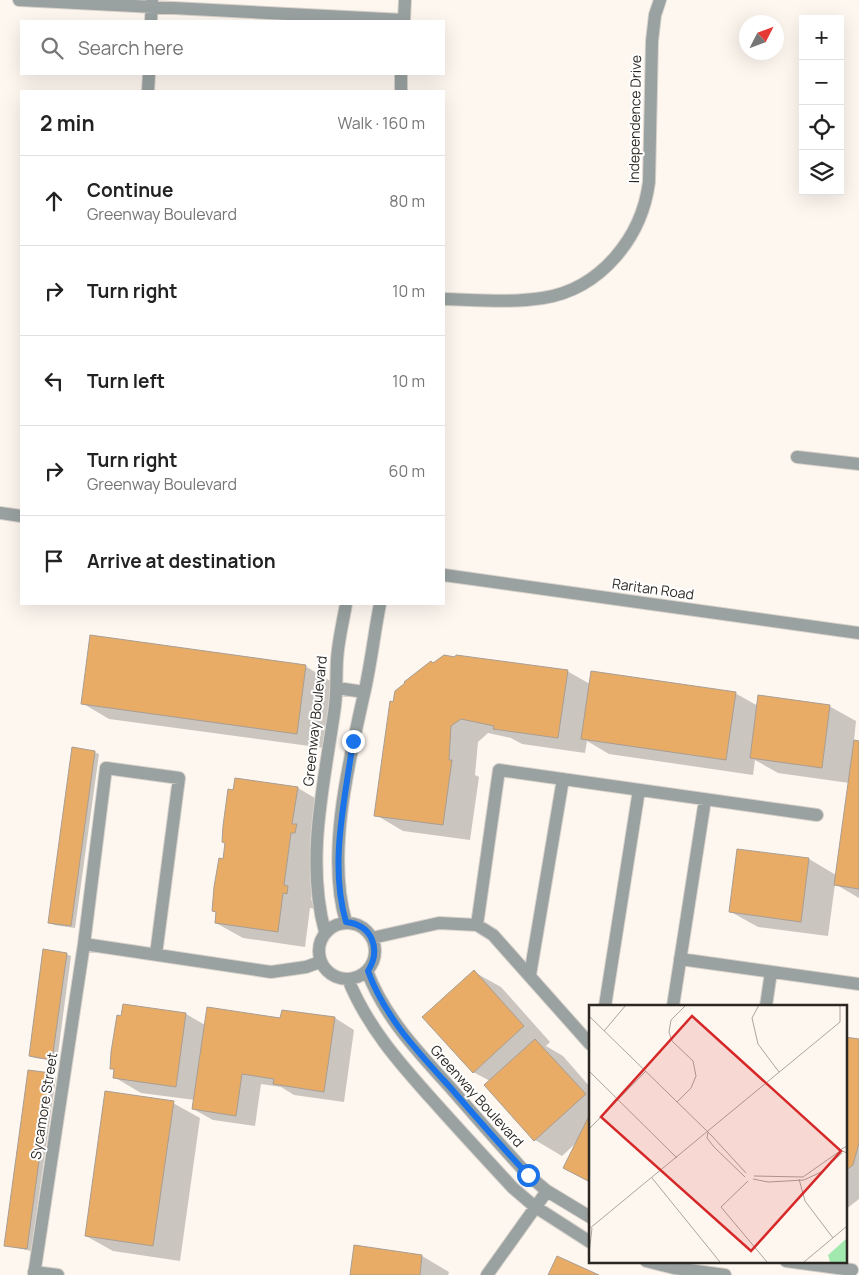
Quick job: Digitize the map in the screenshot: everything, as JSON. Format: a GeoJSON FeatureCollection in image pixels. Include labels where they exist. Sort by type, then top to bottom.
{"type":"FeatureCollection","features":[{"type":"Feature","properties":{"kind":"street"},"geometry":{"type":"LineString","coordinates":[[19,0],[152,3],[404,20],[405,0]]}},
{"type":"Feature","properties":{"kind":"street","name":"Independence Drive"},"geometry":{"type":"LineString","coordinates":[[445,299],[518,301],[546,298],[572,289],[596,276],[610,263],[633,235],[648,196],[650,182],[652,41],[655,15],[660,0]]}},
{"type":"Feature","properties":{"kind":"street"},"geometry":{"type":"LineString","coordinates":[[151,20],[152,3]]}},
{"type":"Feature","properties":{"kind":"street"},"geometry":{"type":"LineString","coordinates":[[148,90],[149,75]]}},
{"type":"Feature","properties":{"kind":"street"},"geometry":{"type":"LineString","coordinates":[[401,90],[402,75]]}},
{"type":"Feature","properties":{"kind":"street"},"geometry":{"type":"LineString","coordinates":[[797,457],[859,464]]}},
{"type":"Feature","properties":{"kind":"street"},"geometry":{"type":"LineString","coordinates":[[0,513],[20,516]]}},
{"type":"Feature","properties":{"kind":"street","name":"Raritan Road"},"geometry":{"type":"LineString","coordinates":[[445,575],[859,633]]}},
{"type":"Feature","properties":{"kind":"street","name":"Greenway Boulevard"},"geometry":{"type":"LineString","coordinates":[[325,932],[320,913],[316,866],[318,831],[337,688],[337,659],[346,605]]}},
{"type":"Feature","properties":{"kind":"street"},"geometry":{"type":"LineString","coordinates":[[346,922],[342,909],[338,867],[340,833],[353,741],[380,605]]}},
{"type":"Feature","properties":{"kind":"street"},"geometry":{"type":"LineString","coordinates":[[337,688],[364,692]]}},
{"type":"Feature","properties":{"kind":"street","name":"Sycamore Street"},"geometry":{"type":"LineString","coordinates":[[34,1273],[84,944],[106,768],[179,778],[156,954]]}},
{"type":"Feature","properties":{"kind":"street"},"geometry":{"type":"LineString","coordinates":[[477,925],[499,770],[817,816]]}},
{"type":"Feature","properties":{"kind":"street"},"geometry":{"type":"LineString","coordinates":[[530,975],[562,779]]}},
{"type":"Feature","properties":{"kind":"street"},"geometry":{"type":"LineString","coordinates":[[605,1005],[639,790]]}},
{"type":"Feature","properties":{"kind":"street"},"geometry":{"type":"LineString","coordinates":[[673,1005],[705,800]]}},
{"type":"Feature","properties":{"kind":"street"},"geometry":{"type":"LineString","coordinates":[[346,922],[361,926],[372,938],[375,955],[368,971],[356,978],[348,979],[331,975],[320,962],[319,944],[325,932],[333,926],[346,922]]}},
{"type":"Feature","properties":{"kind":"street"},"geometry":{"type":"LineString","coordinates":[[372,938],[439,923],[477,925],[493,935],[589,1043]]}},
{"type":"Feature","properties":{"kind":"street"},"geometry":{"type":"LineString","coordinates":[[84,944],[271,972],[306,968],[320,962]]}},
{"type":"Feature","properties":{"kind":"street"},"geometry":{"type":"LineString","coordinates":[[680,959],[859,984]]}},
{"type":"Feature","properties":{"kind":"street","name":"Greenway Boulevard"},"geometry":{"type":"LineString","coordinates":[[368,971],[374,989],[394,1021],[418,1052],[528,1175],[547,1191],[589,1215]]}},
{"type":"Feature","properties":{"kind":"street"},"geometry":{"type":"LineString","coordinates":[[766,1005],[771,972]]}},
{"type":"Feature","properties":{"kind":"street"},"geometry":{"type":"LineString","coordinates":[[348,979],[356,998],[376,1033],[400,1064],[513,1188],[534,1206],[589,1241]]}},
{"type":"Feature","properties":{"kind":"street"},"geometry":{"type":"LineString","coordinates":[[487,1275],[534,1206],[547,1191]]}},
{"type":"Feature","properties":{"kind":"street"},"geometry":{"type":"LineString","coordinates":[[650,1262],[674,1268],[725,1275]]}},
{"type":"Feature","properties":{"kind":"street"},"geometry":{"type":"LineString","coordinates":[[794,1262],[854,1269]]}},
{"type":"Feature","properties":{"kind":"street"},"geometry":{"type":"LineString","coordinates":[[34,1273],[58,1275]]}},
{"type":"Feature","properties":{"kind":"building"},"geometry":{"type":"Polygon","coordinates":[[[90,635],[306,665],[297,734],[81,704],[90,635]]]}},
{"type":"Feature","properties":{"kind":"building"},"geometry":{"type":"Polygon","coordinates":[[[444,655],[568,670],[558,738],[493,729],[494,726],[461,719],[451,726],[449,760],[452,760],[443,825],[374,816],[390,701],[393,702],[395,691],[404,682],[431,661],[433,663],[444,655]]]}},
{"type":"Feature","properties":{"kind":"building"},"geometry":{"type":"Polygon","coordinates":[[[591,671],[736,692],[726,760],[581,739],[591,671]]]}},
{"type":"Feature","properties":{"kind":"building"},"geometry":{"type":"Polygon","coordinates":[[[758,695],[830,705],[822,768],[750,758],[758,695]]]}},
{"type":"Feature","properties":{"kind":"building"},"geometry":{"type":"Polygon","coordinates":[[[854,740],[859,741],[859,889],[834,885],[854,740]]]}},
{"type":"Feature","properties":{"kind":"building"},"geometry":{"type":"Polygon","coordinates":[[[72,747],[95,751],[71,926],[48,923],[72,747]]]}},
{"type":"Feature","properties":{"kind":"building"},"geometry":{"type":"Polygon","coordinates":[[[235,778],[298,787],[292,824],[297,824],[295,833],[291,833],[284,885],[288,886],[287,894],[283,893],[278,932],[215,923],[216,912],[212,911],[214,887],[219,858],[223,859],[225,843],[222,842],[223,826],[228,789],[233,790],[235,778]]]}},
{"type":"Feature","properties":{"kind":"building"},"geometry":{"type":"Polygon","coordinates":[[[737,849],[809,858],[801,922],[729,912],[737,849]]]}},
{"type":"Feature","properties":{"kind":"building"},"geometry":{"type":"Polygon","coordinates":[[[43,949],[67,953],[52,1060],[29,1056],[43,949]]]}},
{"type":"Feature","properties":{"kind":"building"},"geometry":{"type":"Polygon","coordinates":[[[474,970],[524,1026],[473,1073],[422,1017],[474,970]]]}},
{"type":"Feature","properties":{"kind":"building"},"geometry":{"type":"Polygon","coordinates":[[[123,1004],[186,1013],[176,1087],[113,1078],[114,1069],[110,1069],[111,1052],[117,1015],[121,1016],[123,1004]]]}},
{"type":"Feature","properties":{"kind":"building"},"geometry":{"type":"Polygon","coordinates":[[[207,1007],[280,1018],[282,1010],[335,1017],[324,1092],[273,1084],[274,1079],[242,1074],[236,1116],[192,1109],[207,1007]]]}},
{"type":"Feature","properties":{"kind":"building"},"geometry":{"type":"Polygon","coordinates":[[[846,1037],[859,1039],[859,1143],[853,1165],[846,1170],[846,1037]]]}},
{"type":"Feature","properties":{"kind":"building"},"geometry":{"type":"Polygon","coordinates":[[[535,1039],[586,1094],[534,1141],[484,1085],[535,1039]]]}},
{"type":"Feature","properties":{"kind":"building"},"geometry":{"type":"Polygon","coordinates":[[[28,1070],[51,1073],[27,1249],[4,1246],[28,1070]]]}},
{"type":"Feature","properties":{"kind":"building"},"geometry":{"type":"Polygon","coordinates":[[[105,1091],[174,1101],[153,1246],[85,1236],[105,1091]]]}},
{"type":"Feature","properties":{"kind":"building"},"geometry":{"type":"Polygon","coordinates":[[[589,1116],[589,1181],[563,1168],[589,1116]]]}},
{"type":"Feature","properties":{"kind":"building"},"geometry":{"type":"Polygon","coordinates":[[[354,1245],[422,1255],[420,1275],[350,1275],[354,1245]]]}},
{"type":"Feature","properties":{"kind":"building"},"geometry":{"type":"Polygon","coordinates":[[[557,1256],[599,1275],[548,1275],[557,1256]]]}},
{"type":"Feature","properties":{"kind":"route"},"geometry":{"type":"LineString","coordinates":[[353,741],[340,833],[338,867],[342,909],[346,922],[361,926],[372,938],[375,946],[375,955],[368,971],[374,989],[394,1021],[418,1052],[528,1175]]}}]}
